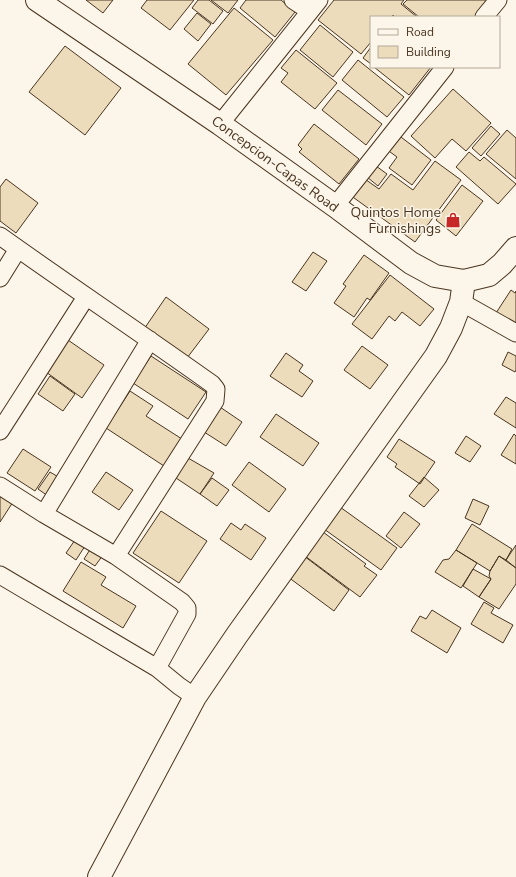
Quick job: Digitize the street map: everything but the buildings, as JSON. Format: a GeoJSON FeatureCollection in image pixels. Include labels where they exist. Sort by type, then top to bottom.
{"type":"FeatureCollection","features":[{"type":"Feature","properties":{"kind":"street","name":"Concepcion-Capas Road"},"geometry":{"type":"LineString","coordinates":[[38,0],[220,124],[335,206],[411,264],[462,292],[489,275],[502,264],[516,248]]}},
{"type":"Feature","properties":{"kind":"street"},"geometry":{"type":"LineString","coordinates":[[220,124],[314,6],[293,0]]}},
{"type":"Feature","properties":{"kind":"street"},"geometry":{"type":"LineString","coordinates":[[485,16],[498,0]]}},
{"type":"Feature","properties":{"kind":"street"},"geometry":{"type":"LineString","coordinates":[[335,206],[444,68]]}},
{"type":"Feature","properties":{"kind":"street"},"geometry":{"type":"LineString","coordinates":[[0,236],[18,250],[150,340],[212,384],[216,389],[215,401],[116,556]]}},
{"type":"Feature","properties":{"kind":"street"},"geometry":{"type":"LineString","coordinates":[[0,278],[18,250]]}},
{"type":"Feature","properties":{"kind":"street"},"geometry":{"type":"LineString","coordinates":[[99,877],[195,697],[237,635],[436,356],[451,328],[462,292],[516,332]]}},
{"type":"Feature","properties":{"kind":"street"},"geometry":{"type":"LineString","coordinates":[[0,431],[86,297]]}},
{"type":"Feature","properties":{"kind":"street"},"geometry":{"type":"LineString","coordinates":[[44,514],[150,340]]}},
{"type":"Feature","properties":{"kind":"street"},"geometry":{"type":"LineString","coordinates":[[0,486],[44,514],[116,556],[182,602],[187,608],[187,614],[157,668]]}},
{"type":"Feature","properties":{"kind":"street"},"geometry":{"type":"LineString","coordinates":[[0,575],[157,668],[195,697]]}},
{"type":"Feature","properties":{"kind":"place","name":"Quintos Home Furnishings"},"geometry":{"type":"Point","coordinates":[453,220]}}]}
